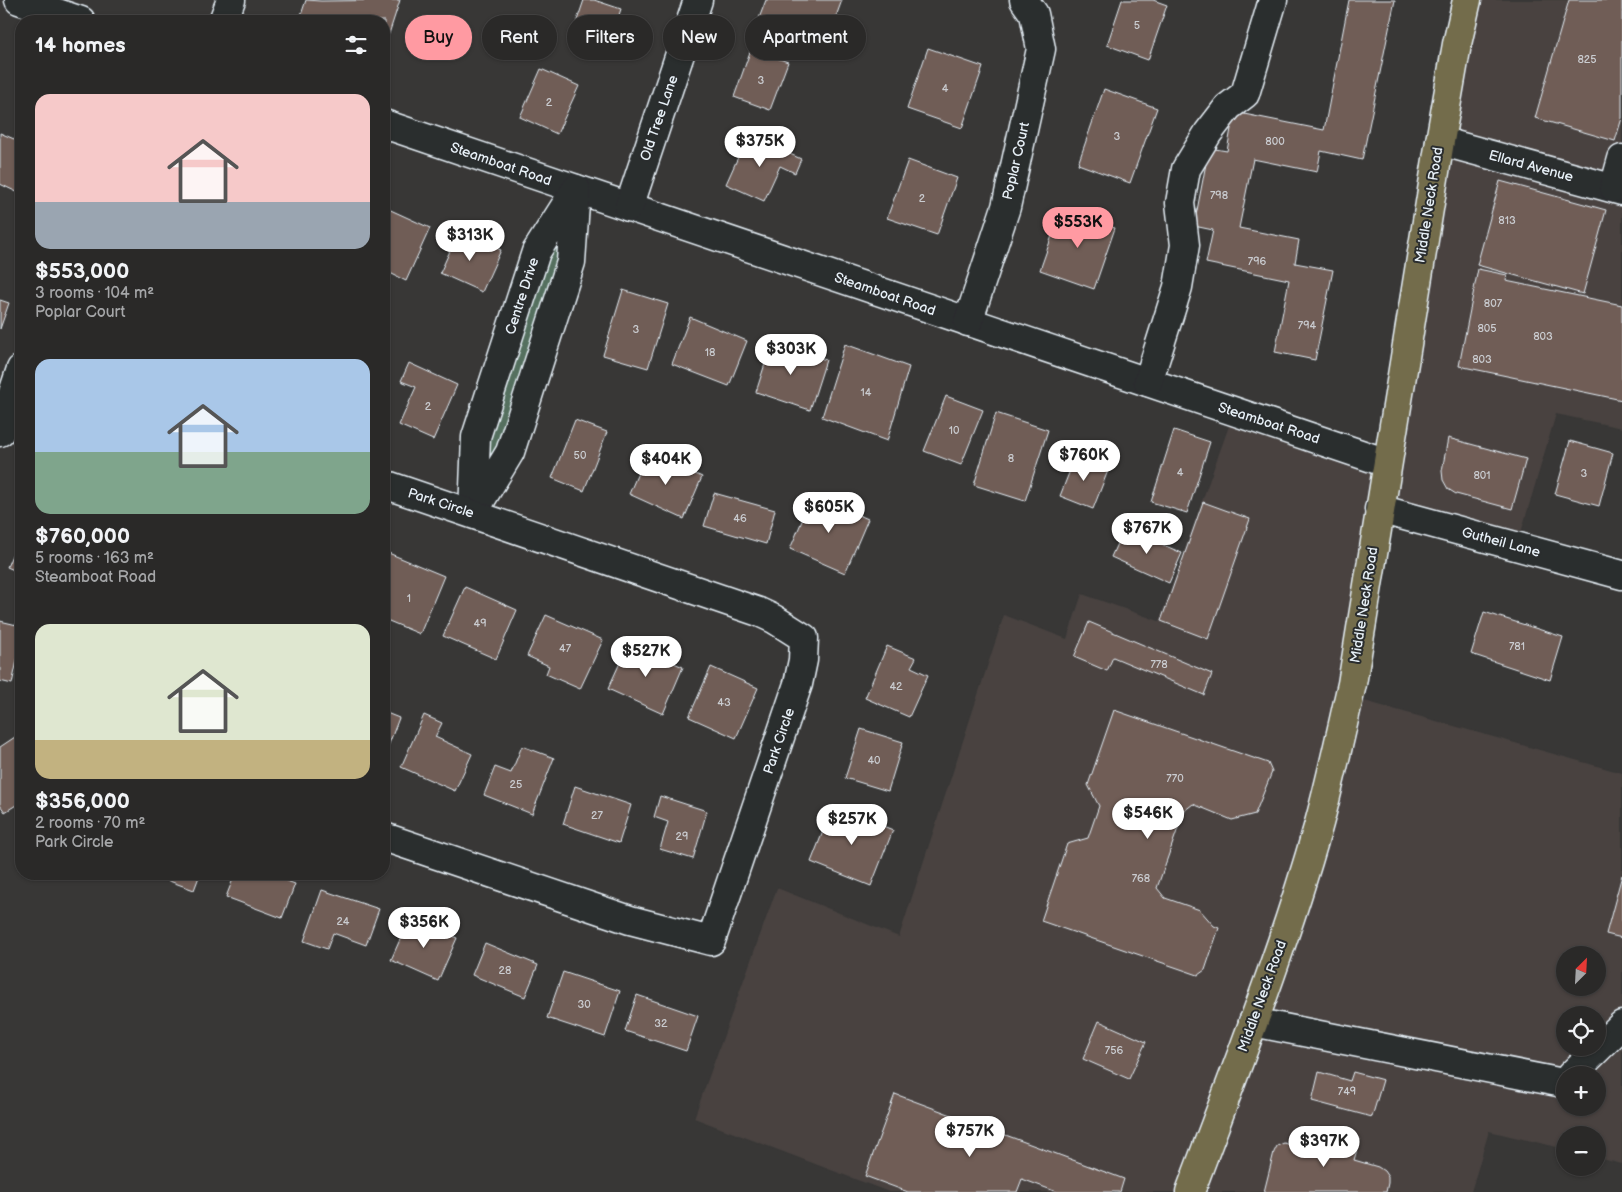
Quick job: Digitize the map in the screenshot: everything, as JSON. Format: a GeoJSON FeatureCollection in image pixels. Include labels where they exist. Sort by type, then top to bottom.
{"type":"FeatureCollection","features":[{"type":"Feature","properties":{"kind":"main road","name":"Middle Neck Road"},"geometry":{"type":"LineString","coordinates":[[1190,1192],[1282,943],[1318,827],[1352,684],[1440,141],[1457,44],[1467,0]]}},
{"type":"Feature","properties":{"kind":"street"},"geometry":{"type":"LineString","coordinates":[[19,0],[63,15]]}},
{"type":"Feature","properties":{"kind":"street"},"geometry":{"type":"LineString","coordinates":[[226,15],[231,0]]}},
{"type":"Feature","properties":{"kind":"street","name":"Old Tree Lane"},"geometry":{"type":"LineString","coordinates":[[629,207],[698,0]]}},
{"type":"Feature","properties":{"kind":"street","name":"Poplar Court"},"geometry":{"type":"LineString","coordinates":[[968,322],[1006,207],[1042,49],[1034,14],[1024,0]]}},
{"type":"Feature","properties":{"kind":"street"},"geometry":{"type":"LineString","coordinates":[[1148,382],[1178,286],[1185,245],[1180,203],[1186,169],[1208,133],[1228,107],[1245,94],[1273,0]]}},
{"type":"Feature","properties":{"kind":"street","name":"Steamboat Road"},"geometry":{"type":"LineString","coordinates":[[390,126],[1387,463]]}},
{"type":"Feature","properties":{"kind":"street","name":"Ellard Avenue"},"geometry":{"type":"LineString","coordinates":[[1440,141],[1618,190]]}},
{"type":"Feature","properties":{"kind":"street"},"geometry":{"type":"LineString","coordinates":[[1618,190],[1622,159]]}},
{"type":"Feature","properties":{"kind":"street"},"geometry":{"type":"LineString","coordinates":[[473,514],[510,452],[571,262],[576,189]]}},
{"type":"Feature","properties":{"kind":"street","name":"Centre Drive"},"geometry":{"type":"LineString","coordinates":[[473,514],[476,437],[536,252],[576,189]]}},
{"type":"Feature","properties":{"kind":"street"},"geometry":{"type":"LineString","coordinates":[[0,432],[15,387]]}},
{"type":"Feature","properties":{"kind":"street","name":"Park Circle"},"geometry":{"type":"LineString","coordinates":[[390,486],[759,612],[804,638],[803,660],[798,684],[711,941],[630,920],[390,839]]}},
{"type":"Feature","properties":{"kind":"street","name":"Gutheil Lane"},"geometry":{"type":"LineString","coordinates":[[1379,509],[1622,575]]}},
{"type":"Feature","properties":{"kind":"street"},"geometry":{"type":"LineString","coordinates":[[1253,1022],[1556,1082]]}},
{"type":"Feature","properties":{"kind":"street"},"geometry":{"type":"LineString","coordinates":[[1580,1066],[1622,1025]]}},
{"type":"Feature","properties":{"kind":"shaded area"},"geometry":{"type":"Polygon","coordinates":[[[1467,0],[1622,0],[1622,428],[1556,414],[1517,546],[1379,509],[1350,697],[1622,773],[1622,1164],[1606,1160],[1606,1126],[1556,1126],[1556,1147],[1489,1131],[1471,1192],[889,1192],[694,1118],[777,888],[899,937],[1004,615],[1067,639],[1082,594],[1159,621],[1234,412],[1386,463],[1467,0]]]}},
{"type":"Feature","properties":{"kind":"green space"},"geometry":{"type":"Polygon","coordinates":[[[568,214],[565,260],[504,450],[480,492],[484,438],[545,254],[568,214]]]}},
{"type":"Feature","properties":{"kind":"building"},"geometry":{"type":"Polygon","coordinates":[[[306,0],[400,0],[390,31],[390,15],[301,15],[306,0]]]}},
{"type":"Feature","properties":{"kind":"building"},"geometry":{"type":"Polygon","coordinates":[[[584,0],[594,0],[621,9],[619,15],[579,15],[584,0]]]}},
{"type":"Feature","properties":{"kind":"building"},"geometry":{"type":"Polygon","coordinates":[[[766,0],[842,0],[837,15],[760,15],[766,0]]]}},
{"type":"Feature","properties":{"kind":"building"},"geometry":{"type":"Polygon","coordinates":[[[1122,0],[1153,0],[1167,5],[1148,60],[1107,45],[1122,0]]]}},
{"type":"Feature","properties":{"kind":"building"},"geometry":{"type":"Polygon","coordinates":[[[1349,0],[1395,0],[1362,160],[1321,151],[1317,172],[1253,159],[1239,228],[1299,240],[1295,263],[1333,270],[1315,360],[1275,352],[1289,280],[1206,263],[1213,230],[1194,226],[1209,148],[1227,151],[1234,112],[1324,130],[1349,0]]]}},
{"type":"Feature","properties":{"kind":"building"},"geometry":{"type":"Polygon","coordinates":[[[1569,0],[1622,0],[1622,118],[1615,141],[1535,118],[1569,0]]]}},
{"type":"Feature","properties":{"kind":"building"},"geometry":{"type":"Polygon","coordinates":[[[928,48],[983,67],[962,128],[907,109],[928,48]]]}},
{"type":"Feature","properties":{"kind":"building"},"geometry":{"type":"Polygon","coordinates":[[[747,60],[782,60],[788,62],[770,110],[734,97],[747,60]]]}},
{"type":"Feature","properties":{"kind":"building"},"geometry":{"type":"Polygon","coordinates":[[[541,69],[579,86],[557,134],[520,117],[541,69]]]}},
{"type":"Feature","properties":{"kind":"building"},"geometry":{"type":"Polygon","coordinates":[[[1104,89],[1157,108],[1130,183],[1078,164],[1104,89]]]}},
{"type":"Feature","properties":{"kind":"building"},"geometry":{"type":"Polygon","coordinates":[[[0,133],[15,139],[15,191],[0,184],[0,133]]]}},
{"type":"Feature","properties":{"kind":"building"},"geometry":{"type":"Polygon","coordinates":[[[748,135],[801,159],[795,173],[780,166],[764,201],[726,184],[748,135]]]}},
{"type":"Feature","properties":{"kind":"building"},"geometry":{"type":"Polygon","coordinates":[[[908,160],[957,178],[937,235],[887,218],[908,160]]]}},
{"type":"Feature","properties":{"kind":"building"},"geometry":{"type":"Polygon","coordinates":[[[1500,181],[1606,210],[1583,294],[1477,265],[1500,181]]]}},
{"type":"Feature","properties":{"kind":"building"},"geometry":{"type":"Polygon","coordinates":[[[390,210],[430,228],[406,281],[390,273],[390,210]]]}},
{"type":"Feature","properties":{"kind":"building"},"geometry":{"type":"Polygon","coordinates":[[[1061,210],[1115,228],[1094,289],[1040,270],[1061,210]]]}},
{"type":"Feature","properties":{"kind":"building"},"geometry":{"type":"Polygon","coordinates":[[[459,231],[501,250],[482,292],[440,273],[459,231]]]}},
{"type":"Feature","properties":{"kind":"building"},"geometry":{"type":"Polygon","coordinates":[[[1478,269],[1507,275],[1506,281],[1622,305],[1622,400],[1459,366],[1478,269]]]}},
{"type":"Feature","properties":{"kind":"building"},"geometry":{"type":"Polygon","coordinates":[[[623,290],[668,304],[648,368],[603,355],[623,290]]]}},
{"type":"Feature","properties":{"kind":"building"},"geometry":{"type":"Polygon","coordinates":[[[0,300],[9,303],[0,329],[0,300]]]}},
{"type":"Feature","properties":{"kind":"building"},"geometry":{"type":"Polygon","coordinates":[[[690,317],[747,341],[729,386],[672,364],[690,317]]]}},
{"type":"Feature","properties":{"kind":"building"},"geometry":{"type":"Polygon","coordinates":[[[772,342],[826,360],[810,410],[756,392],[772,342]]]}},
{"type":"Feature","properties":{"kind":"building"},"geometry":{"type":"Polygon","coordinates":[[[845,344],[909,367],[887,441],[822,417],[845,344]]]}},
{"type":"Feature","properties":{"kind":"building"},"geometry":{"type":"Polygon","coordinates":[[[409,363],[457,385],[433,440],[399,425],[416,387],[401,381],[409,363]]]}},
{"type":"Feature","properties":{"kind":"building"},"geometry":{"type":"Polygon","coordinates":[[[946,396],[983,410],[961,465],[924,451],[946,396]]]}},
{"type":"Feature","properties":{"kind":"building"},"geometry":{"type":"Polygon","coordinates":[[[996,413],[1048,430],[1025,501],[974,485],[996,413]]]}},
{"type":"Feature","properties":{"kind":"building"},"geometry":{"type":"Polygon","coordinates":[[[575,420],[607,432],[584,491],[552,478],[575,420]]]}},
{"type":"Feature","properties":{"kind":"building"},"geometry":{"type":"Polygon","coordinates":[[[1174,430],[1210,442],[1187,513],[1151,502],[1174,430]]]}},
{"type":"Feature","properties":{"kind":"building"},"geometry":{"type":"Polygon","coordinates":[[[1448,438],[1526,459],[1512,509],[1456,494],[1448,489],[1443,480],[1442,471],[1448,438]]]}},
{"type":"Feature","properties":{"kind":"building"},"geometry":{"type":"Polygon","coordinates":[[[1570,441],[1613,453],[1599,506],[1555,494],[1570,441]]]}},
{"type":"Feature","properties":{"kind":"building"},"geometry":{"type":"Polygon","coordinates":[[[647,452],[702,477],[684,519],[629,494],[647,452]]]}},
{"type":"Feature","properties":{"kind":"building"},"geometry":{"type":"Polygon","coordinates":[[[1076,455],[1109,468],[1093,509],[1060,496],[1076,455]]]}},
{"type":"Feature","properties":{"kind":"building"},"geometry":{"type":"Polygon","coordinates":[[[714,493],[775,510],[766,544],[704,526],[714,493]]]}},
{"type":"Feature","properties":{"kind":"building"},"geometry":{"type":"Polygon","coordinates":[[[813,495],[868,519],[845,573],[790,549],[813,495]]]}},
{"type":"Feature","properties":{"kind":"building"},"geometry":{"type":"Polygon","coordinates":[[[1203,502],[1250,519],[1208,639],[1161,621],[1203,502]]]}},
{"type":"Feature","properties":{"kind":"building"},"geometry":{"type":"Polygon","coordinates":[[[1124,528],[1182,553],[1169,583],[1111,557],[1124,528]]]}},
{"type":"Feature","properties":{"kind":"building"},"geometry":{"type":"Polygon","coordinates":[[[15,548],[15,570],[7,567],[15,548]]]}},
{"type":"Feature","properties":{"kind":"building"},"geometry":{"type":"Polygon","coordinates":[[[390,554],[444,576],[420,634],[390,622],[390,554]]]}},
{"type":"Feature","properties":{"kind":"building"},"geometry":{"type":"Polygon","coordinates":[[[465,587],[517,610],[496,659],[443,636],[465,587]]]}},
{"type":"Feature","properties":{"kind":"building"},"geometry":{"type":"Polygon","coordinates":[[[1484,612],[1563,637],[1550,680],[1471,654],[1484,612]]]}},
{"type":"Feature","properties":{"kind":"building"},"geometry":{"type":"Polygon","coordinates":[[[546,615],[603,640],[580,689],[546,674],[549,666],[527,656],[546,615]]]}},
{"type":"Feature","properties":{"kind":"building"},"geometry":{"type":"Polygon","coordinates":[[[0,621],[15,625],[15,670],[12,684],[0,681],[0,621]]]}},
{"type":"Feature","properties":{"kind":"building"},"geometry":{"type":"Polygon","coordinates":[[[1089,622],[1212,674],[1204,695],[1113,657],[1107,671],[1074,657],[1089,622]]]}},
{"type":"Feature","properties":{"kind":"building"},"geometry":{"type":"Polygon","coordinates":[[[629,643],[683,667],[663,714],[608,689],[629,643]]]}},
{"type":"Feature","properties":{"kind":"building"},"geometry":{"type":"Polygon","coordinates":[[[887,646],[916,658],[911,667],[928,675],[909,717],[865,698],[887,646]]]}},
{"type":"Feature","properties":{"kind":"building"},"geometry":{"type":"Polygon","coordinates":[[[711,667],[758,688],[736,738],[689,717],[711,667]]]}},
{"type":"Feature","properties":{"kind":"building"},"geometry":{"type":"Polygon","coordinates":[[[1114,710],[1268,763],[1272,772],[1255,814],[1232,820],[1193,804],[1184,811],[1157,888],[1165,898],[1200,910],[1214,926],[1219,928],[1205,970],[1198,975],[1041,921],[1067,844],[1088,838],[1099,806],[1088,785],[1114,710]]]}},
{"type":"Feature","properties":{"kind":"building"},"geometry":{"type":"Polygon","coordinates":[[[390,714],[399,718],[390,741],[390,714]]]}},
{"type":"Feature","properties":{"kind":"building"},"geometry":{"type":"Polygon","coordinates":[[[424,715],[442,723],[435,737],[472,754],[455,791],[401,767],[424,715]]]}},
{"type":"Feature","properties":{"kind":"building"},"geometry":{"type":"Polygon","coordinates":[[[861,729],[903,742],[888,791],[845,778],[861,729]]]}},
{"type":"Feature","properties":{"kind":"building"},"geometry":{"type":"Polygon","coordinates":[[[15,737],[15,806],[5,812],[0,805],[0,747],[15,737]]]}},
{"type":"Feature","properties":{"kind":"building"},"geometry":{"type":"Polygon","coordinates":[[[522,746],[554,758],[532,814],[484,795],[495,767],[511,773],[522,746]]]}},
{"type":"Feature","properties":{"kind":"building"},"geometry":{"type":"Polygon","coordinates":[[[575,786],[631,805],[619,843],[563,824],[575,786]]]}},
{"type":"Feature","properties":{"kind":"building"},"geometry":{"type":"Polygon","coordinates":[[[660,796],[707,811],[693,859],[660,849],[668,822],[654,817],[660,796]]]}},
{"type":"Feature","properties":{"kind":"building"},"geometry":{"type":"Polygon","coordinates":[[[833,806],[893,830],[871,886],[811,862],[833,806]]]}},
{"type":"Feature","properties":{"kind":"building"},"geometry":{"type":"Polygon","coordinates":[[[1622,875],[1622,938],[1606,934],[1622,875]]]}},
{"type":"Feature","properties":{"kind":"building"},"geometry":{"type":"Polygon","coordinates":[[[166,880],[198,880],[194,890],[166,880]]]}},
{"type":"Feature","properties":{"kind":"building"},"geometry":{"type":"Polygon","coordinates":[[[233,880],[284,880],[295,884],[282,918],[226,897],[233,880]]]}},
{"type":"Feature","properties":{"kind":"building"},"geometry":{"type":"Polygon","coordinates":[[[322,890],[379,909],[366,945],[333,933],[327,949],[304,941],[322,890]]]}},
{"type":"Feature","properties":{"kind":"building"},"geometry":{"type":"Polygon","coordinates":[[[410,917],[457,938],[438,981],[391,960],[410,917]]]}},
{"type":"Feature","properties":{"kind":"building"},"geometry":{"type":"Polygon","coordinates":[[[485,943],[538,965],[525,997],[472,975],[485,943]]]}},
{"type":"Feature","properties":{"kind":"building"},"geometry":{"type":"Polygon","coordinates":[[[563,972],[620,991],[605,1037],[547,1018],[563,972]]]}},
{"type":"Feature","properties":{"kind":"building"},"geometry":{"type":"Polygon","coordinates":[[[637,995],[698,1016],[686,1051],[625,1031],[637,995]]]}},
{"type":"Feature","properties":{"kind":"building"},"geometry":{"type":"Polygon","coordinates":[[[1099,1021],[1146,1042],[1129,1079],[1083,1059],[1099,1021]]]}},
{"type":"Feature","properties":{"kind":"building"},"geometry":{"type":"Polygon","coordinates":[[[1319,1072],[1350,1081],[1353,1072],[1383,1080],[1372,1117],[1312,1101],[1319,1072]]]}},
{"type":"Feature","properties":{"kind":"building"},"geometry":{"type":"Polygon","coordinates":[[[895,1094],[1124,1179],[1120,1192],[1057,1192],[1022,1179],[1017,1192],[908,1192],[865,1176],[895,1094]]]}},
{"type":"Feature","properties":{"kind":"building"},"geometry":{"type":"Polygon","coordinates":[[[1322,1129],[1360,1139],[1354,1160],[1378,1167],[1384,1171],[1388,1177],[1386,1192],[1264,1192],[1277,1146],[1284,1143],[1316,1151],[1322,1129]]]}}]}
